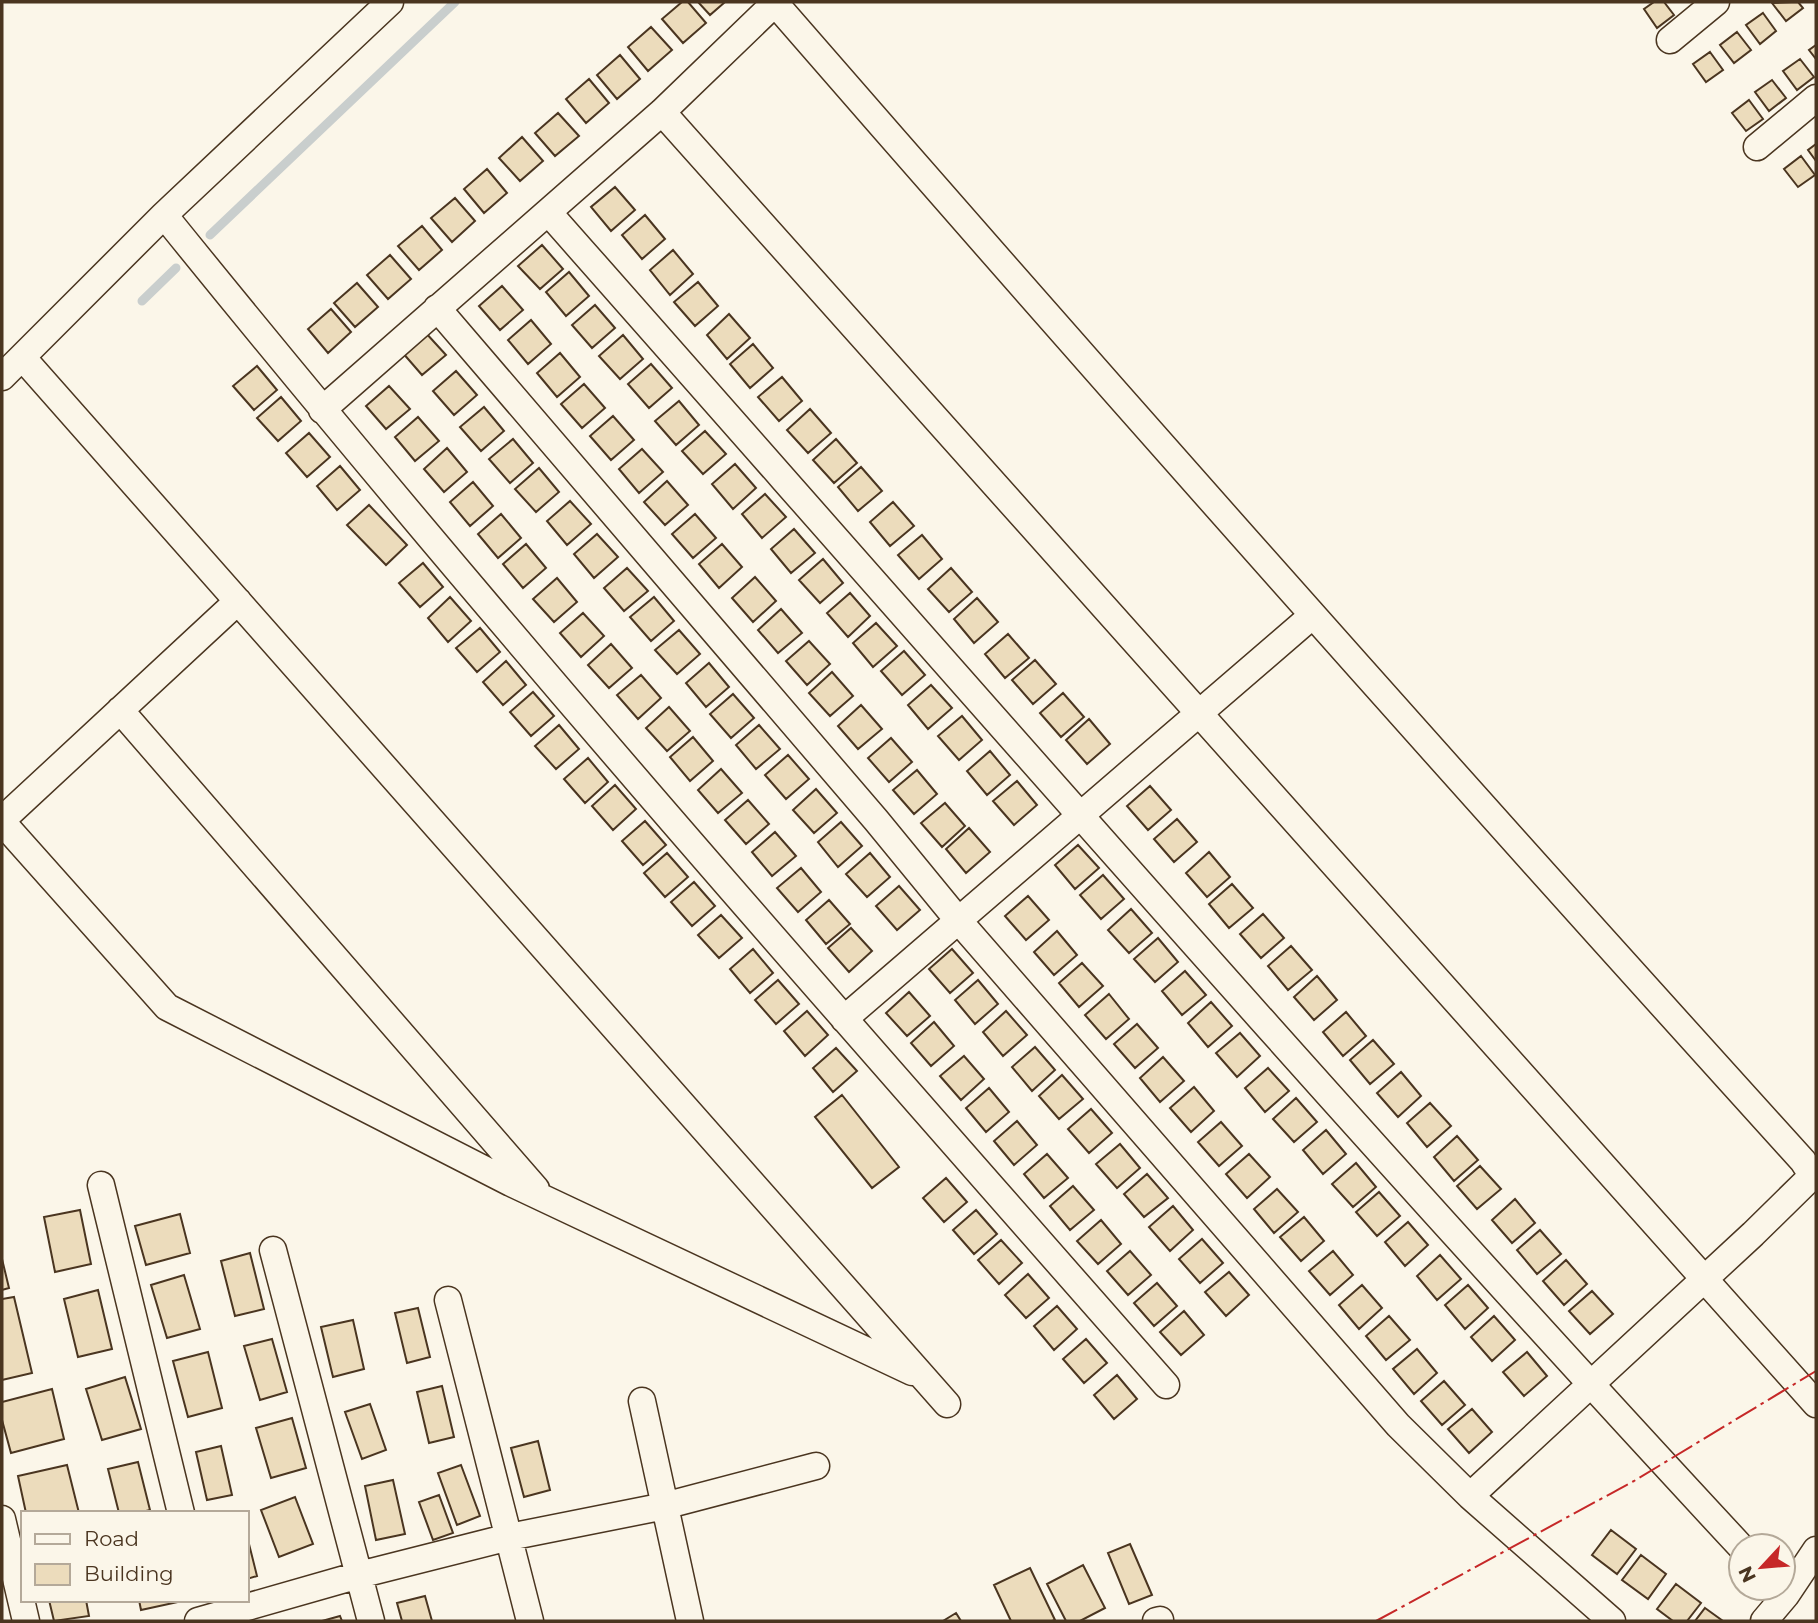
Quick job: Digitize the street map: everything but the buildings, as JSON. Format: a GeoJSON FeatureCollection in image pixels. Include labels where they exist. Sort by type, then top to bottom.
{"type":"FeatureCollection","features":[{"type":"Feature","properties":{"kind":"street"},"geometry":{"type":"LineString","coordinates":[[2,377],[164,215],[390,2]]}},
{"type":"Feature","properties":{"kind":"street"},"geometry":{"type":"LineString","coordinates":[[1670,40],[1716,2]]}},
{"type":"Feature","properties":{"kind":"street"},"geometry":{"type":"LineString","coordinates":[[322,410],[663,112],[775,3],[1048,316],[1813,1175],[1470,1496]]}},
{"type":"Feature","properties":{"kind":"street"},"geometry":{"type":"LineString","coordinates":[[1757,147],[1816,98]]}},
{"type":"Feature","properties":{"kind":"street"},"geometry":{"type":"LineString","coordinates":[[663,112],[1198,715],[1816,1404]]}},
{"type":"Feature","properties":{"kind":"street"},"geometry":{"type":"LineString","coordinates":[[548,212],[1080,814],[1590,1384],[1727,1532]]}},
{"type":"Feature","properties":{"kind":"street"},"geometry":{"type":"LineString","coordinates":[[164,215],[322,410],[844,1019],[1166,1385]]}},
{"type":"Feature","properties":{"kind":"street"},"geometry":{"type":"LineString","coordinates":[[437,308],[849,788],[958,920],[1398,1425],[1470,1496],[1612,1621]]}},
{"type":"Feature","properties":{"kind":"street"},"geometry":{"type":"LineString","coordinates":[[22,356],[947,1404]]}},
{"type":"Feature","properties":{"kind":"street"},"geometry":{"type":"LineString","coordinates":[[238,601],[2,821],[167,1007],[544,1198],[923,1378]]}},
{"type":"Feature","properties":{"kind":"street"},"geometry":{"type":"LineString","coordinates":[[844,1019],[1313,615]]}},
{"type":"Feature","properties":{"kind":"street"},"geometry":{"type":"LineString","coordinates":[[120,710],[544,1198]]}},
{"type":"Feature","properties":{"kind":"street"},"geometry":{"type":"LineString","coordinates":[[101,1185],[181,1511]]}},
{"type":"Feature","properties":{"kind":"street"},"geometry":{"type":"LineString","coordinates":[[273,1250],[371,1621]]}},
{"type":"Feature","properties":{"kind":"street"},"geometry":{"type":"LineString","coordinates":[[448,1300],[530,1621]]}},
{"type":"Feature","properties":{"kind":"street"},"geometry":{"type":"LineString","coordinates":[[642,1401],[690,1621]]}},
{"type":"Feature","properties":{"kind":"street"},"geometry":{"type":"LineString","coordinates":[[204,1615],[509,1537],[665,1506],[816,1466]]}},
{"type":"Feature","properties":{"kind":"street"},"geometry":{"type":"LineString","coordinates":[[2,1519],[21,1600]]}},
{"type":"Feature","properties":{"kind":"street"},"geometry":{"type":"LineString","coordinates":[[1797,1573],[1816,1550]]}},
{"type":"Feature","properties":{"kind":"street"},"geometry":{"type":"LineString","coordinates":[[22,1602],[26,1621]]}},
{"type":"Feature","properties":{"kind":"street"},"geometry":{"type":"LineString","coordinates":[[1764,1621],[1776,1602]]}},
{"type":"Feature","properties":{"kind":"waterway"},"geometry":{"type":"LineString","coordinates":[[210,235],[455,2]]}},
{"type":"Feature","properties":{"kind":"waterway"},"geometry":{"type":"LineString","coordinates":[[142,301],[176,268]]}},
{"type":"Feature","properties":{"kind":"power"},"geometry":{"type":"LineString","coordinates":[[1376,1621],[1634,1481],[1816,1371]]}}]}
